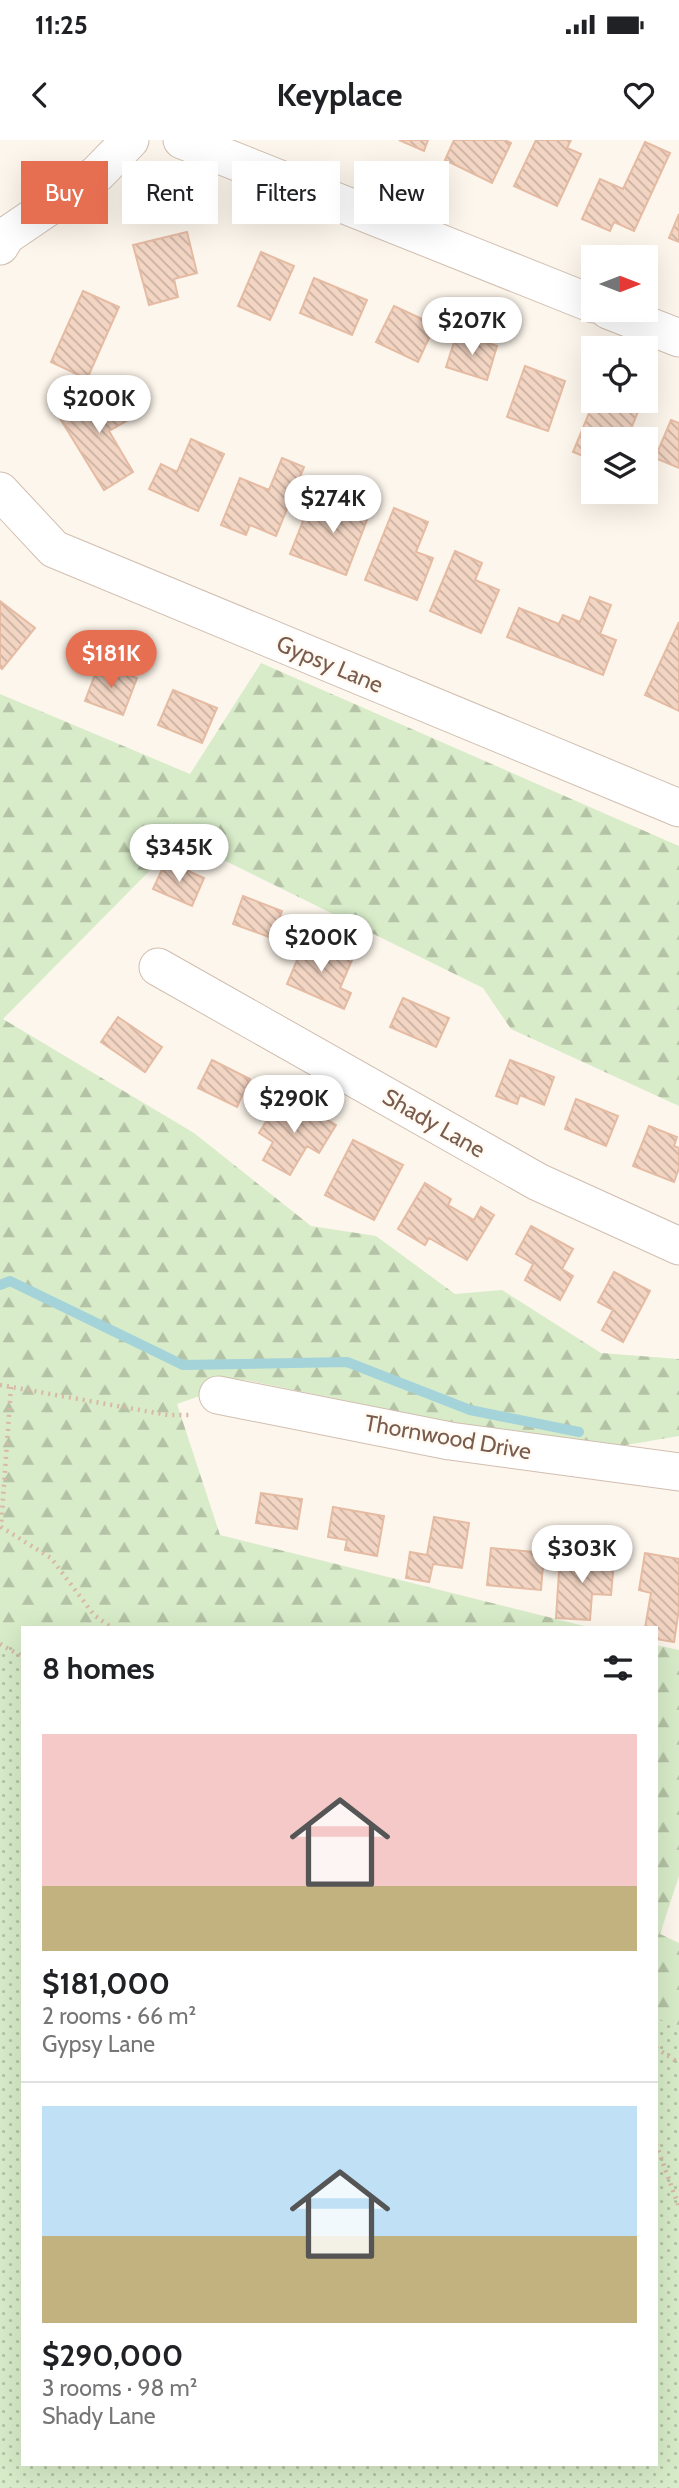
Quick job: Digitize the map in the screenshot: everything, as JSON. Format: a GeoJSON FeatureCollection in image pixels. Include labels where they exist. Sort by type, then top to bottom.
{"type":"FeatureCollection","features":[{"type":"Feature","properties":{"kind":"street"},"geometry":{"type":"LineString","coordinates":[[0,246],[6,236],[97,174],[130,140]]}},
{"type":"Feature","properties":{"kind":"street"},"geometry":{"type":"LineString","coordinates":[[182,140],[581,299]]}},
{"type":"Feature","properties":{"kind":"street"},"geometry":{"type":"LineString","coordinates":[[638,322],[679,338]]}},
{"type":"Feature","properties":{"kind":"street","name":"Gypsy Lane"},"geometry":{"type":"LineString","coordinates":[[0,491],[54,549],[679,808]]}},
{"type":"Feature","properties":{"kind":"street","name":"Shady Lane"},"geometry":{"type":"LineString","coordinates":[[158,967],[538,1182],[679,1246]]}},
{"type":"Feature","properties":{"kind":"street","name":"Thornwood Drive"},"geometry":{"type":"LineString","coordinates":[[218,1395],[450,1441],[679,1472]]}},
{"type":"Feature","properties":{"kind":"path"},"geometry":{"type":"LineString","coordinates":[[0,1385],[168,1415],[208,1415],[218,1395]]}},
{"type":"Feature","properties":{"kind":"path"},"geometry":{"type":"LineString","coordinates":[[11,1387],[0,1527],[51,1558],[94,1615],[109,1626]]}},
{"type":"Feature","properties":{"kind":"path"},"geometry":{"type":"LineString","coordinates":[[0,1644],[21,1656]]}},
{"type":"Feature","properties":{"kind":"path"},"geometry":{"type":"LineString","coordinates":[[658,2049],[679,2063]]}},
{"type":"Feature","properties":{"kind":"path"},"geometry":{"type":"LineString","coordinates":[[658,2149],[679,2207]]}},
{"type":"Feature","properties":{"kind":"green space"},"geometry":{"type":"Polygon","coordinates":[[[261,663],[679,846],[679,1106],[511,1029],[483,988],[181,839],[3,1019],[194,1133],[311,1226],[376,1236],[455,1294],[502,1290],[601,1353],[679,1359],[679,1436],[591,1451],[245,1380],[177,1404],[220,1535],[584,1626],[21,1626],[21,1648],[0,1642],[0,694],[190,774],[261,663]]]}},
{"type":"Feature","properties":{"kind":"green space"},"geometry":{"type":"Polygon","coordinates":[[[0,1588],[22,1626],[21,2466],[658,2466],[658,2010],[679,2018],[679,2488],[0,2488],[0,1588]]]}},
{"type":"Feature","properties":{"kind":"green space"},"geometry":{"type":"Polygon","coordinates":[[[658,1645],[679,1650],[679,1876],[660,1934],[679,1943],[679,2027],[658,2019],[658,1645]]]}},
{"type":"Feature","properties":{"kind":"building"},"geometry":{"type":"Polygon","coordinates":[[[399,140],[428,140],[424,151],[399,140]]]}},
{"type":"Feature","properties":{"kind":"building"},"geometry":{"type":"Polygon","coordinates":[[[454,140],[505,140],[511,143],[492,183],[445,160],[454,140]]]}},
{"type":"Feature","properties":{"kind":"building"},"geometry":{"type":"Polygon","coordinates":[[[536,140],[571,140],[567,148],[581,154],[557,206],[514,186],[536,140]]]}},
{"type":"Feature","properties":{"kind":"building"},"geometry":{"type":"Polygon","coordinates":[[[645,142],[670,153],[634,231],[614,222],[610,231],[582,219],[600,179],[623,189],[645,142]]]}},
{"type":"Feature","properties":{"kind":"building"},"geometry":{"type":"Polygon","coordinates":[[[679,214],[679,242],[669,238],[679,214]]]}},
{"type":"Feature","properties":{"kind":"building"},"geometry":{"type":"Polygon","coordinates":[[[187,232],[197,273],[174,279],[178,297],[149,305],[133,245],[187,232]]]}},
{"type":"Feature","properties":{"kind":"building"},"geometry":{"type":"Polygon","coordinates":[[[261,252],[294,266],[270,320],[238,306],[261,252]]]}},
{"type":"Feature","properties":{"kind":"building"},"geometry":{"type":"Polygon","coordinates":[[[314,278],[367,300],[352,335],[300,313],[314,278]]]}},
{"type":"Feature","properties":{"kind":"building"},"geometry":{"type":"Polygon","coordinates":[[[83,291],[119,307],[87,379],[51,362],[83,291]]]}},
{"type":"Feature","properties":{"kind":"building"},"geometry":{"type":"Polygon","coordinates":[[[394,306],[435,325],[418,362],[376,342],[394,306]]]}},
{"type":"Feature","properties":{"kind":"building"},"geometry":{"type":"Polygon","coordinates":[[[457,333],[497,346],[487,380],[446,367],[457,333]]]}},
{"type":"Feature","properties":{"kind":"building"},"geometry":{"type":"Polygon","coordinates":[[[525,366],[565,381],[548,431],[507,417],[525,366]]]}},
{"type":"Feature","properties":{"kind":"building"},"geometry":{"type":"Polygon","coordinates":[[[109,384],[130,419],[109,431],[133,472],[104,490],[58,415],[109,384]]]}},
{"type":"Feature","properties":{"kind":"building"},"geometry":{"type":"Polygon","coordinates":[[[589,413],[637,413],[632,427],[583,427],[589,413]]]}},
{"type":"Feature","properties":{"kind":"building"},"geometry":{"type":"Polygon","coordinates":[[[671,420],[679,423],[679,468],[658,459],[658,451],[671,420]]]}},
{"type":"Feature","properties":{"kind":"building"},"geometry":{"type":"Polygon","coordinates":[[[581,433],[581,455],[573,452],[581,433]]]}},
{"type":"Feature","properties":{"kind":"building"},"geometry":{"type":"Polygon","coordinates":[[[191,439],[224,454],[198,511],[149,489],[161,464],[177,472],[191,439]]]}},
{"type":"Feature","properties":{"kind":"building"},"geometry":{"type":"Polygon","coordinates":[[[282,458],[304,467],[276,536],[250,525],[246,535],[221,525],[240,478],[269,490],[282,458]]]}},
{"type":"Feature","properties":{"kind":"building"},"geometry":{"type":"Polygon","coordinates":[[[341,492],[373,504],[346,575],[290,554],[307,511],[331,520],[341,492]]]}},
{"type":"Feature","properties":{"kind":"building"},"geometry":{"type":"Polygon","coordinates":[[[394,508],[428,522],[416,552],[433,558],[417,600],[365,580],[394,508]]]}},
{"type":"Feature","properties":{"kind":"building"},"geometry":{"type":"Polygon","coordinates":[[[455,551],[482,563],[475,580],[499,590],[481,633],[430,611],[455,551]]]}},
{"type":"Feature","properties":{"kind":"building"},"geometry":{"type":"Polygon","coordinates":[[[590,597],[611,605],[600,634],[616,640],[603,675],[507,637],[519,608],[559,624],[563,615],[580,622],[590,597]]]}},
{"type":"Feature","properties":{"kind":"building"},"geometry":{"type":"Polygon","coordinates":[[[0,601],[35,628],[2,669],[0,667],[0,601]]]}},
{"type":"Feature","properties":{"kind":"building"},"geometry":{"type":"Polygon","coordinates":[[[679,622],[679,711],[645,695],[679,622]]]}},
{"type":"Feature","properties":{"kind":"building"},"geometry":{"type":"Polygon","coordinates":[[[99,664],[137,678],[123,715],[85,701],[99,664]]]}},
{"type":"Feature","properties":{"kind":"building"},"geometry":{"type":"Polygon","coordinates":[[[173,690],[217,708],[202,743],[158,725],[173,690]]]}},
{"type":"Feature","properties":{"kind":"building"},"geometry":{"type":"Polygon","coordinates":[[[166,861],[204,878],[192,906],[153,889],[166,861]]]}},
{"type":"Feature","properties":{"kind":"building"},"geometry":{"type":"Polygon","coordinates":[[[243,896],[282,911],[272,938],[233,924],[243,896]]]}},
{"type":"Feature","properties":{"kind":"building"},"geometry":{"type":"Polygon","coordinates":[[[305,941],[352,960],[340,988],[351,993],[344,1009],[287,984],[305,941]]]}},
{"type":"Feature","properties":{"kind":"building"},"geometry":{"type":"Polygon","coordinates":[[[403,998],[449,1018],[436,1047],[390,1027],[403,998]]]}},
{"type":"Feature","properties":{"kind":"building"},"geometry":{"type":"Polygon","coordinates":[[[118,1017],[162,1047],[145,1072],[101,1042],[118,1017]]]}},
{"type":"Feature","properties":{"kind":"building"},"geometry":{"type":"Polygon","coordinates":[[[212,1060],[250,1079],[237,1107],[198,1088],[212,1060]]]}},
{"type":"Feature","properties":{"kind":"building"},"geometry":{"type":"Polygon","coordinates":[[[510,1060],[554,1077],[544,1105],[520,1095],[517,1104],[496,1096],[510,1060]]]}},
{"type":"Feature","properties":{"kind":"building"},"geometry":{"type":"Polygon","coordinates":[[[280,1099],[298,1110],[301,1104],[336,1125],[319,1153],[307,1146],[290,1175],[263,1160],[273,1142],[259,1133],[280,1099]]]}},
{"type":"Feature","properties":{"kind":"building"},"geometry":{"type":"Polygon","coordinates":[[[576,1099],[618,1116],[606,1146],[565,1129],[576,1099]]]}},
{"type":"Feature","properties":{"kind":"building"},"geometry":{"type":"Polygon","coordinates":[[[649,1126],[677,1137],[674,1146],[679,1148],[679,1168],[674,1182],[633,1166],[649,1126]]]}},
{"type":"Feature","properties":{"kind":"building"},"geometry":{"type":"Polygon","coordinates":[[[353,1140],[403,1165],[374,1220],[325,1195],[353,1140]]]}},
{"type":"Feature","properties":{"kind":"building"},"geometry":{"type":"Polygon","coordinates":[[[425,1183],[451,1199],[448,1205],[474,1220],[481,1207],[494,1215],[467,1260],[429,1238],[425,1245],[398,1229],[425,1183]]]}},
{"type":"Feature","properties":{"kind":"building"},"geometry":{"type":"Polygon","coordinates":[[[531,1226],[573,1249],[562,1269],[573,1276],[560,1300],[525,1280],[533,1264],[516,1254],[531,1226]]]}},
{"type":"Feature","properties":{"kind":"building"},"geometry":{"type":"Polygon","coordinates":[[[614,1272],[650,1291],[623,1342],[602,1330],[613,1310],[598,1302],[614,1272]]]}},
{"type":"Feature","properties":{"kind":"building"},"geometry":{"type":"Polygon","coordinates":[[[261,1493],[302,1499],[297,1529],[256,1523],[261,1493]]]}},
{"type":"Feature","properties":{"kind":"building"},"geometry":{"type":"Polygon","coordinates":[[[333,1507],[384,1516],[377,1556],[345,1550],[347,1540],[328,1537],[333,1507]]]}},
{"type":"Feature","properties":{"kind":"building"},"geometry":{"type":"Polygon","coordinates":[[[434,1517],[469,1523],[462,1568],[433,1564],[429,1582],[406,1578],[410,1552],[427,1555],[434,1517]]]}},
{"type":"Feature","properties":{"kind":"building"},"geometry":{"type":"Polygon","coordinates":[[[491,1548],[544,1553],[541,1590],[487,1585],[491,1548]]]}},
{"type":"Feature","properties":{"kind":"building"},"geometry":{"type":"Polygon","coordinates":[[[645,1553],[679,1559],[679,1609],[674,1642],[658,1639],[658,1626],[645,1626],[651,1593],[639,1590],[645,1553]]]}},
{"type":"Feature","properties":{"kind":"building"},"geometry":{"type":"Polygon","coordinates":[[[560,1556],[614,1560],[611,1595],[592,1594],[590,1620],[556,1618],[560,1556]]]}},
{"type":"Feature","properties":{"kind":"waterway"},"geometry":{"type":"LineString","coordinates":[[0,1285],[10,1281],[183,1365],[347,1362],[470,1410],[579,1432]]}}]}
